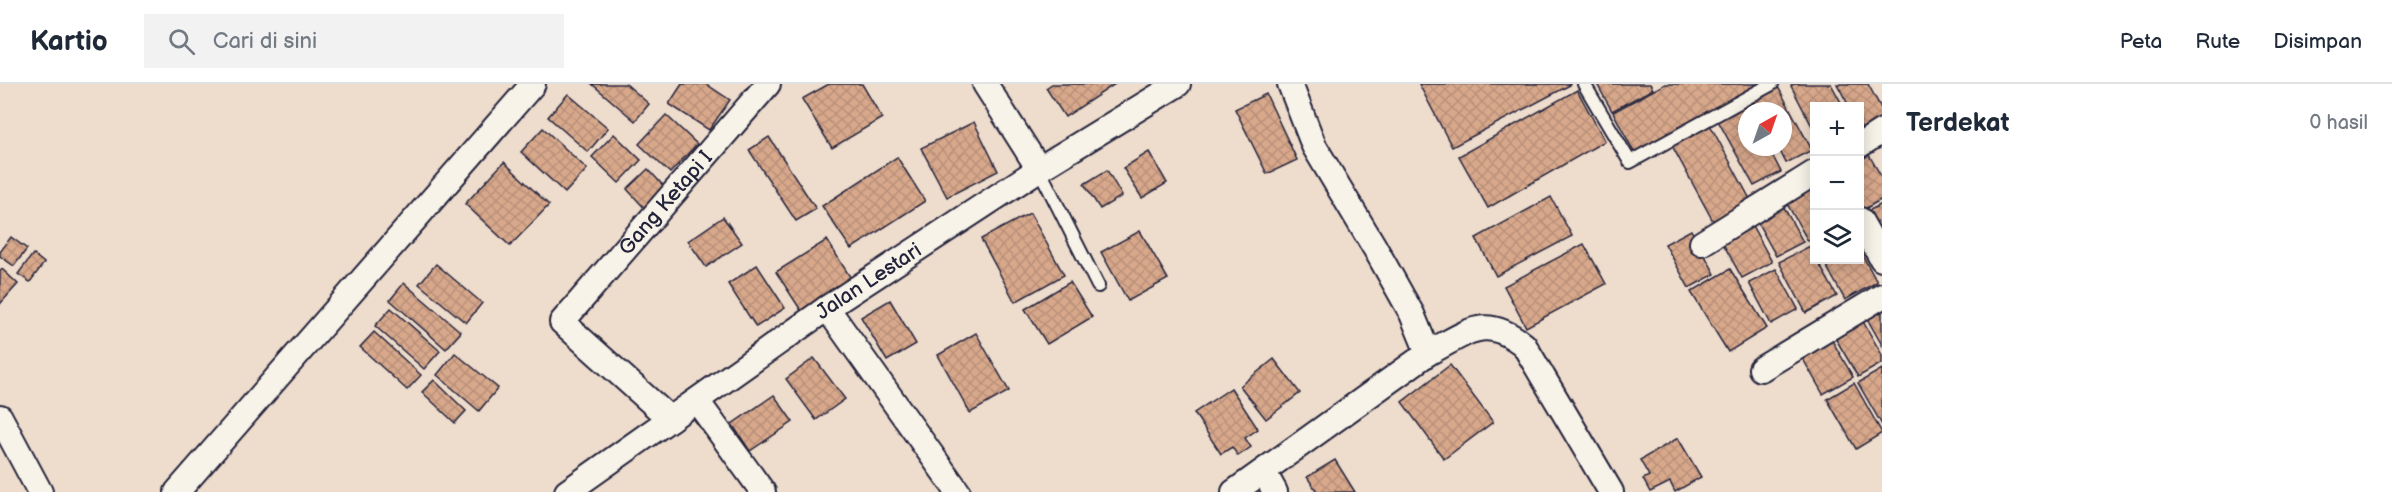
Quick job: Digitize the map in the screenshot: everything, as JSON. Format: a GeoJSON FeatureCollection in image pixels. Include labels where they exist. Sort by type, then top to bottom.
{"type":"FeatureCollection","features":[{"type":"Feature","properties":{"kind":"street"},"geometry":{"type":"LineString","coordinates":[[177,492],[533,84]]}},
{"type":"Feature","properties":{"kind":"street","name":"Gang Ketapi I"},"geometry":{"type":"LineString","coordinates":[[670,419],[562,322],[768,84]]}},
{"type":"Feature","properties":{"kind":"street"},"geometry":{"type":"LineString","coordinates":[[985,84],[1039,169]]}},
{"type":"Feature","properties":{"kind":"street","name":"Jalan Lestari"},"geometry":{"type":"LineString","coordinates":[[567,492],[827,308],[1039,169],[1178,84]]}},
{"type":"Feature","properties":{"kind":"street"},"geometry":{"type":"LineString","coordinates":[[1290,84],[1314,146],[1412,314],[1428,352]]}},
{"type":"Feature","properties":{"kind":"street"},"geometry":{"type":"LineString","coordinates":[[1864,142],[1882,131]]}},
{"type":"Feature","properties":{"kind":"street"},"geometry":{"type":"LineString","coordinates":[[1702,243],[1810,176]]}},
{"type":"Feature","properties":{"kind":"street"},"geometry":{"type":"LineString","coordinates":[[1864,227],[1882,259]]}},
{"type":"Feature","properties":{"kind":"street"},"geometry":{"type":"LineString","coordinates":[[1761,369],[1882,296]]}},
{"type":"Feature","properties":{"kind":"street"},"geometry":{"type":"LineString","coordinates":[[827,308],[958,492]]}},
{"type":"Feature","properties":{"kind":"street"},"geometry":{"type":"LineString","coordinates":[[1234,492],[1269,482],[1428,352],[1479,328],[1494,327],[1508,332],[1524,345],[1611,492]]}},
{"type":"Feature","properties":{"kind":"street"},"geometry":{"type":"LineString","coordinates":[[697,401],[763,492]]}},
{"type":"Feature","properties":{"kind":"street"},"geometry":{"type":"LineString","coordinates":[[0,417],[40,492]]}},
{"type":"Feature","properties":{"kind":"lane"},"geometry":{"type":"LineString","coordinates":[[1584,84],[1630,162],[1772,84]]}},
{"type":"Feature","properties":{"kind":"lane"},"geometry":{"type":"LineString","coordinates":[[1039,169],[1098,286]]}},
{"type":"Feature","properties":{"kind":"building"},"geometry":{"type":"Polygon","coordinates":[[[592,84],[626,84],[649,104],[635,121],[592,84]]]}},
{"type":"Feature","properties":{"kind":"building"},"geometry":{"type":"Polygon","coordinates":[[[682,84],[706,84],[730,100],[709,130],[669,104],[682,84]]]}},
{"type":"Feature","properties":{"kind":"building"},"geometry":{"type":"Polygon","coordinates":[[[829,84],[862,84],[882,118],[832,148],[802,99],[829,84]]]}},
{"type":"Feature","properties":{"kind":"building"},"geometry":{"type":"Polygon","coordinates":[[[1052,84],[1115,84],[1065,117],[1046,88],[1052,84]]]}},
{"type":"Feature","properties":{"kind":"building"},"geometry":{"type":"Polygon","coordinates":[[[1419,84],[1570,84],[1570,85],[1452,147],[1419,84]]]}},
{"type":"Feature","properties":{"kind":"building"},"geometry":{"type":"Polygon","coordinates":[[[1597,84],[1650,84],[1653,89],[1612,111],[1597,84]]]}},
{"type":"Feature","properties":{"kind":"building"},"geometry":{"type":"Polygon","coordinates":[[[1665,84],[1766,84],[1635,154],[1613,112],[1665,84]]]}},
{"type":"Feature","properties":{"kind":"building"},"geometry":{"type":"Polygon","coordinates":[[[1794,84],[1831,84],[1841,102],[1810,102],[1810,122],[1791,86],[1794,84]]]}},
{"type":"Feature","properties":{"kind":"building"},"geometry":{"type":"Polygon","coordinates":[[[1837,84],[1868,84],[1882,110],[1882,119],[1864,129],[1864,102],[1847,102],[1837,84]]]}},
{"type":"Feature","properties":{"kind":"building"},"geometry":{"type":"Polygon","coordinates":[[[1777,85],[1786,102],[1753,102],[1751,99],[1777,85]]]}},
{"type":"Feature","properties":{"kind":"building"},"geometry":{"type":"Polygon","coordinates":[[[1577,90],[1605,141],[1488,208],[1459,156],[1577,90]]]}},
{"type":"Feature","properties":{"kind":"building"},"geometry":{"type":"Polygon","coordinates":[[[568,94],[608,128],[588,152],[548,117],[568,94]]]}},
{"type":"Feature","properties":{"kind":"building"},"geometry":{"type":"Polygon","coordinates":[[[1266,94],[1297,160],[1267,174],[1235,109],[1266,94]]]}},
{"type":"Feature","properties":{"kind":"building"},"geometry":{"type":"Polygon","coordinates":[[[1738,105],[1738,156],[1773,156],[1781,172],[1754,186],[1716,117],[1738,105]]]}},
{"type":"Feature","properties":{"kind":"building"},"geometry":{"type":"Polygon","coordinates":[[[1792,113],[1810,146],[1810,151],[1786,163],[1782,156],[1792,156],[1792,113]]]}},
{"type":"Feature","properties":{"kind":"building"},"geometry":{"type":"Polygon","coordinates":[[[666,115],[697,144],[670,173],[639,144],[666,115]]]}},
{"type":"Feature","properties":{"kind":"building"},"geometry":{"type":"Polygon","coordinates":[[[1708,121],[1751,201],[1713,221],[1670,142],[1708,121]]]}},
{"type":"Feature","properties":{"kind":"building"},"geometry":{"type":"Polygon","coordinates":[[[974,122],[998,171],[947,197],[921,148],[974,122]]]}},
{"type":"Feature","properties":{"kind":"building"},"geometry":{"type":"Polygon","coordinates":[[[543,128],[587,169],[565,193],[521,152],[543,128]]]}},
{"type":"Feature","properties":{"kind":"building"},"geometry":{"type":"Polygon","coordinates":[[[614,134],[641,160],[619,183],[592,157],[614,134]]]}},
{"type":"Feature","properties":{"kind":"building"},"geometry":{"type":"Polygon","coordinates":[[[769,137],[816,209],[796,221],[749,150],[769,137]]]}},
{"type":"Feature","properties":{"kind":"building"},"geometry":{"type":"Polygon","coordinates":[[[1149,152],[1167,183],[1142,198],[1123,168],[1149,152]]]}},
{"type":"Feature","properties":{"kind":"building"},"geometry":{"type":"Polygon","coordinates":[[[1869,155],[1882,178],[1882,199],[1864,209],[1864,158],[1869,155]]]}},
{"type":"Feature","properties":{"kind":"building"},"geometry":{"type":"Polygon","coordinates":[[[897,157],[925,201],[851,249],[822,206],[897,157]]]}},
{"type":"Feature","properties":{"kind":"building"},"geometry":{"type":"Polygon","coordinates":[[[504,162],[549,205],[510,246],[465,204],[504,162]]]}},
{"type":"Feature","properties":{"kind":"building"},"geometry":{"type":"Polygon","coordinates":[[[648,169],[669,192],[648,212],[627,189],[648,169]]]}},
{"type":"Feature","properties":{"kind":"building"},"geometry":{"type":"Polygon","coordinates":[[[1107,170],[1122,196],[1100,209],[1084,184],[1107,170]]]}},
{"type":"Feature","properties":{"kind":"building"},"geometry":{"type":"Polygon","coordinates":[[[1810,187],[1810,240],[1808,241],[1785,200],[1810,187]]]}},
{"type":"Feature","properties":{"kind":"building"},"geometry":{"type":"Polygon","coordinates":[[[1551,197],[1572,236],[1496,276],[1476,238],[1551,197]]]}},
{"type":"Feature","properties":{"kind":"building"},"geometry":{"type":"Polygon","coordinates":[[[1781,202],[1803,242],[1776,256],[1754,216],[1781,202]]]}},
{"type":"Feature","properties":{"kind":"building"},"geometry":{"type":"Polygon","coordinates":[[[1882,204],[1882,241],[1866,212],[1882,204]]]}},
{"type":"Feature","properties":{"kind":"building"},"geometry":{"type":"Polygon","coordinates":[[[1030,213],[1064,275],[1015,302],[981,239],[1030,213]]]}},
{"type":"Feature","properties":{"kind":"building"},"geometry":{"type":"Polygon","coordinates":[[[723,217],[742,243],[706,267],[688,241],[723,217]]]}},
{"type":"Feature","properties":{"kind":"building"},"geometry":{"type":"Polygon","coordinates":[[[1750,222],[1772,262],[1742,278],[1720,238],[1750,222]]]}},
{"type":"Feature","properties":{"kind":"building"},"geometry":{"type":"Polygon","coordinates":[[[1691,230],[1715,274],[1689,288],[1665,244],[1691,230]]]}},
{"type":"Feature","properties":{"kind":"building"},"geometry":{"type":"Polygon","coordinates":[[[1140,231],[1168,279],[1128,301],[1101,252],[1140,231]]]}},
{"type":"Feature","properties":{"kind":"building"},"geometry":{"type":"Polygon","coordinates":[[[11,237],[27,249],[14,266],[0,256],[0,252],[11,237]]]}},
{"type":"Feature","properties":{"kind":"building"},"geometry":{"type":"Polygon","coordinates":[[[827,240],[852,280],[802,312],[776,272],[827,240]]]}},
{"type":"Feature","properties":{"kind":"building"},"geometry":{"type":"Polygon","coordinates":[[[1584,244],[1606,284],[1526,327],[1504,286],[1584,244]]]}},
{"type":"Feature","properties":{"kind":"building"},"geometry":{"type":"Polygon","coordinates":[[[1810,246],[1810,264],[1819,264],[1837,296],[1806,313],[1779,262],[1810,246]]]}},
{"type":"Feature","properties":{"kind":"building"},"geometry":{"type":"Polygon","coordinates":[[[33,254],[44,263],[30,282],[18,274],[33,254]]]}},
{"type":"Feature","properties":{"kind":"building"},"geometry":{"type":"Polygon","coordinates":[[[1864,258],[1877,282],[1845,300],[1825,264],[1864,264],[1864,258]]]}},
{"type":"Feature","properties":{"kind":"building"},"geometry":{"type":"Polygon","coordinates":[[[436,264],[482,303],[466,323],[419,284],[436,264]]]}},
{"type":"Feature","properties":{"kind":"building"},"geometry":{"type":"Polygon","coordinates":[[[757,265],[785,308],[756,327],[728,284],[757,265]]]}},
{"type":"Feature","properties":{"kind":"building"},"geometry":{"type":"Polygon","coordinates":[[[2,269],[18,284],[0,304],[0,272],[2,269]]]}},
{"type":"Feature","properties":{"kind":"building"},"geometry":{"type":"Polygon","coordinates":[[[1730,269],[1767,328],[1728,352],[1691,292],[1730,269]]]}},
{"type":"Feature","properties":{"kind":"building"},"geometry":{"type":"Polygon","coordinates":[[[1776,269],[1798,309],[1771,324],[1749,283],[1776,269]]]}},
{"type":"Feature","properties":{"kind":"building"},"geometry":{"type":"Polygon","coordinates":[[[1070,282],[1092,317],[1047,344],[1025,309],[1070,282]]]}},
{"type":"Feature","properties":{"kind":"building"},"geometry":{"type":"Polygon","coordinates":[[[404,283],[461,332],[446,349],[390,300],[404,283]]]}},
{"type":"Feature","properties":{"kind":"building"},"geometry":{"type":"Polygon","coordinates":[[[890,300],[916,344],[887,361],[861,317],[890,300]]]}},
{"type":"Feature","properties":{"kind":"building"},"geometry":{"type":"Polygon","coordinates":[[[1882,305],[1882,345],[1865,315],[1882,305]]]}},
{"type":"Feature","properties":{"kind":"building"},"geometry":{"type":"Polygon","coordinates":[[[391,308],[440,351],[424,369],[375,326],[391,308]]]}},
{"type":"Feature","properties":{"kind":"building"},"geometry":{"type":"Polygon","coordinates":[[[1861,318],[1882,355],[1882,363],[1858,377],[1833,334],[1861,318]]]}},
{"type":"Feature","properties":{"kind":"building"},"geometry":{"type":"Polygon","coordinates":[[[374,332],[421,375],[407,390],[360,347],[374,332]]]}},
{"type":"Feature","properties":{"kind":"building"},"geometry":{"type":"Polygon","coordinates":[[[976,333],[1009,391],[970,413],[938,355],[976,333]]]}},
{"type":"Feature","properties":{"kind":"building"},"geometry":{"type":"Polygon","coordinates":[[[1829,335],[1853,377],[1823,394],[1799,352],[1829,335]]]}},
{"type":"Feature","properties":{"kind":"building"},"geometry":{"type":"Polygon","coordinates":[[[455,353],[498,388],[479,411],[437,375],[455,353]]]}},
{"type":"Feature","properties":{"kind":"building"},"geometry":{"type":"Polygon","coordinates":[[[814,358],[845,399],[816,420],[786,379],[814,358]]]}},
{"type":"Feature","properties":{"kind":"building"},"geometry":{"type":"Polygon","coordinates":[[[1274,359],[1300,393],[1266,419],[1240,386],[1274,359]]]}},
{"type":"Feature","properties":{"kind":"building"},"geometry":{"type":"Polygon","coordinates":[[[1450,365],[1493,422],[1444,459],[1402,402],[1450,365]]]}},
{"type":"Feature","properties":{"kind":"building"},"geometry":{"type":"Polygon","coordinates":[[[1882,369],[1882,425],[1858,383],[1882,369]]]}},
{"type":"Feature","properties":{"kind":"building"},"geometry":{"type":"Polygon","coordinates":[[[434,380],[466,411],[455,423],[422,392],[434,380]]]}},
{"type":"Feature","properties":{"kind":"building"},"geometry":{"type":"Polygon","coordinates":[[[1854,383],[1882,433],[1856,449],[1827,399],[1854,383]]]}},
{"type":"Feature","properties":{"kind":"building"},"geometry":{"type":"Polygon","coordinates":[[[1231,388],[1258,429],[1245,438],[1251,447],[1238,456],[1232,447],[1221,454],[1194,413],[1231,388]]]}},
{"type":"Feature","properties":{"kind":"building"},"geometry":{"type":"Polygon","coordinates":[[[774,395],[793,422],[750,451],[732,424],[774,395]]]}},
{"type":"Feature","properties":{"kind":"building"},"geometry":{"type":"Polygon","coordinates":[[[1678,438],[1701,477],[1675,492],[1670,482],[1650,492],[1643,479],[1649,476],[1640,460],[1678,438]]]}},
{"type":"Feature","properties":{"kind":"building"},"geometry":{"type":"Polygon","coordinates":[[[1335,460],[1355,492],[1313,492],[1316,490],[1307,477],[1335,460]]]}}]}
